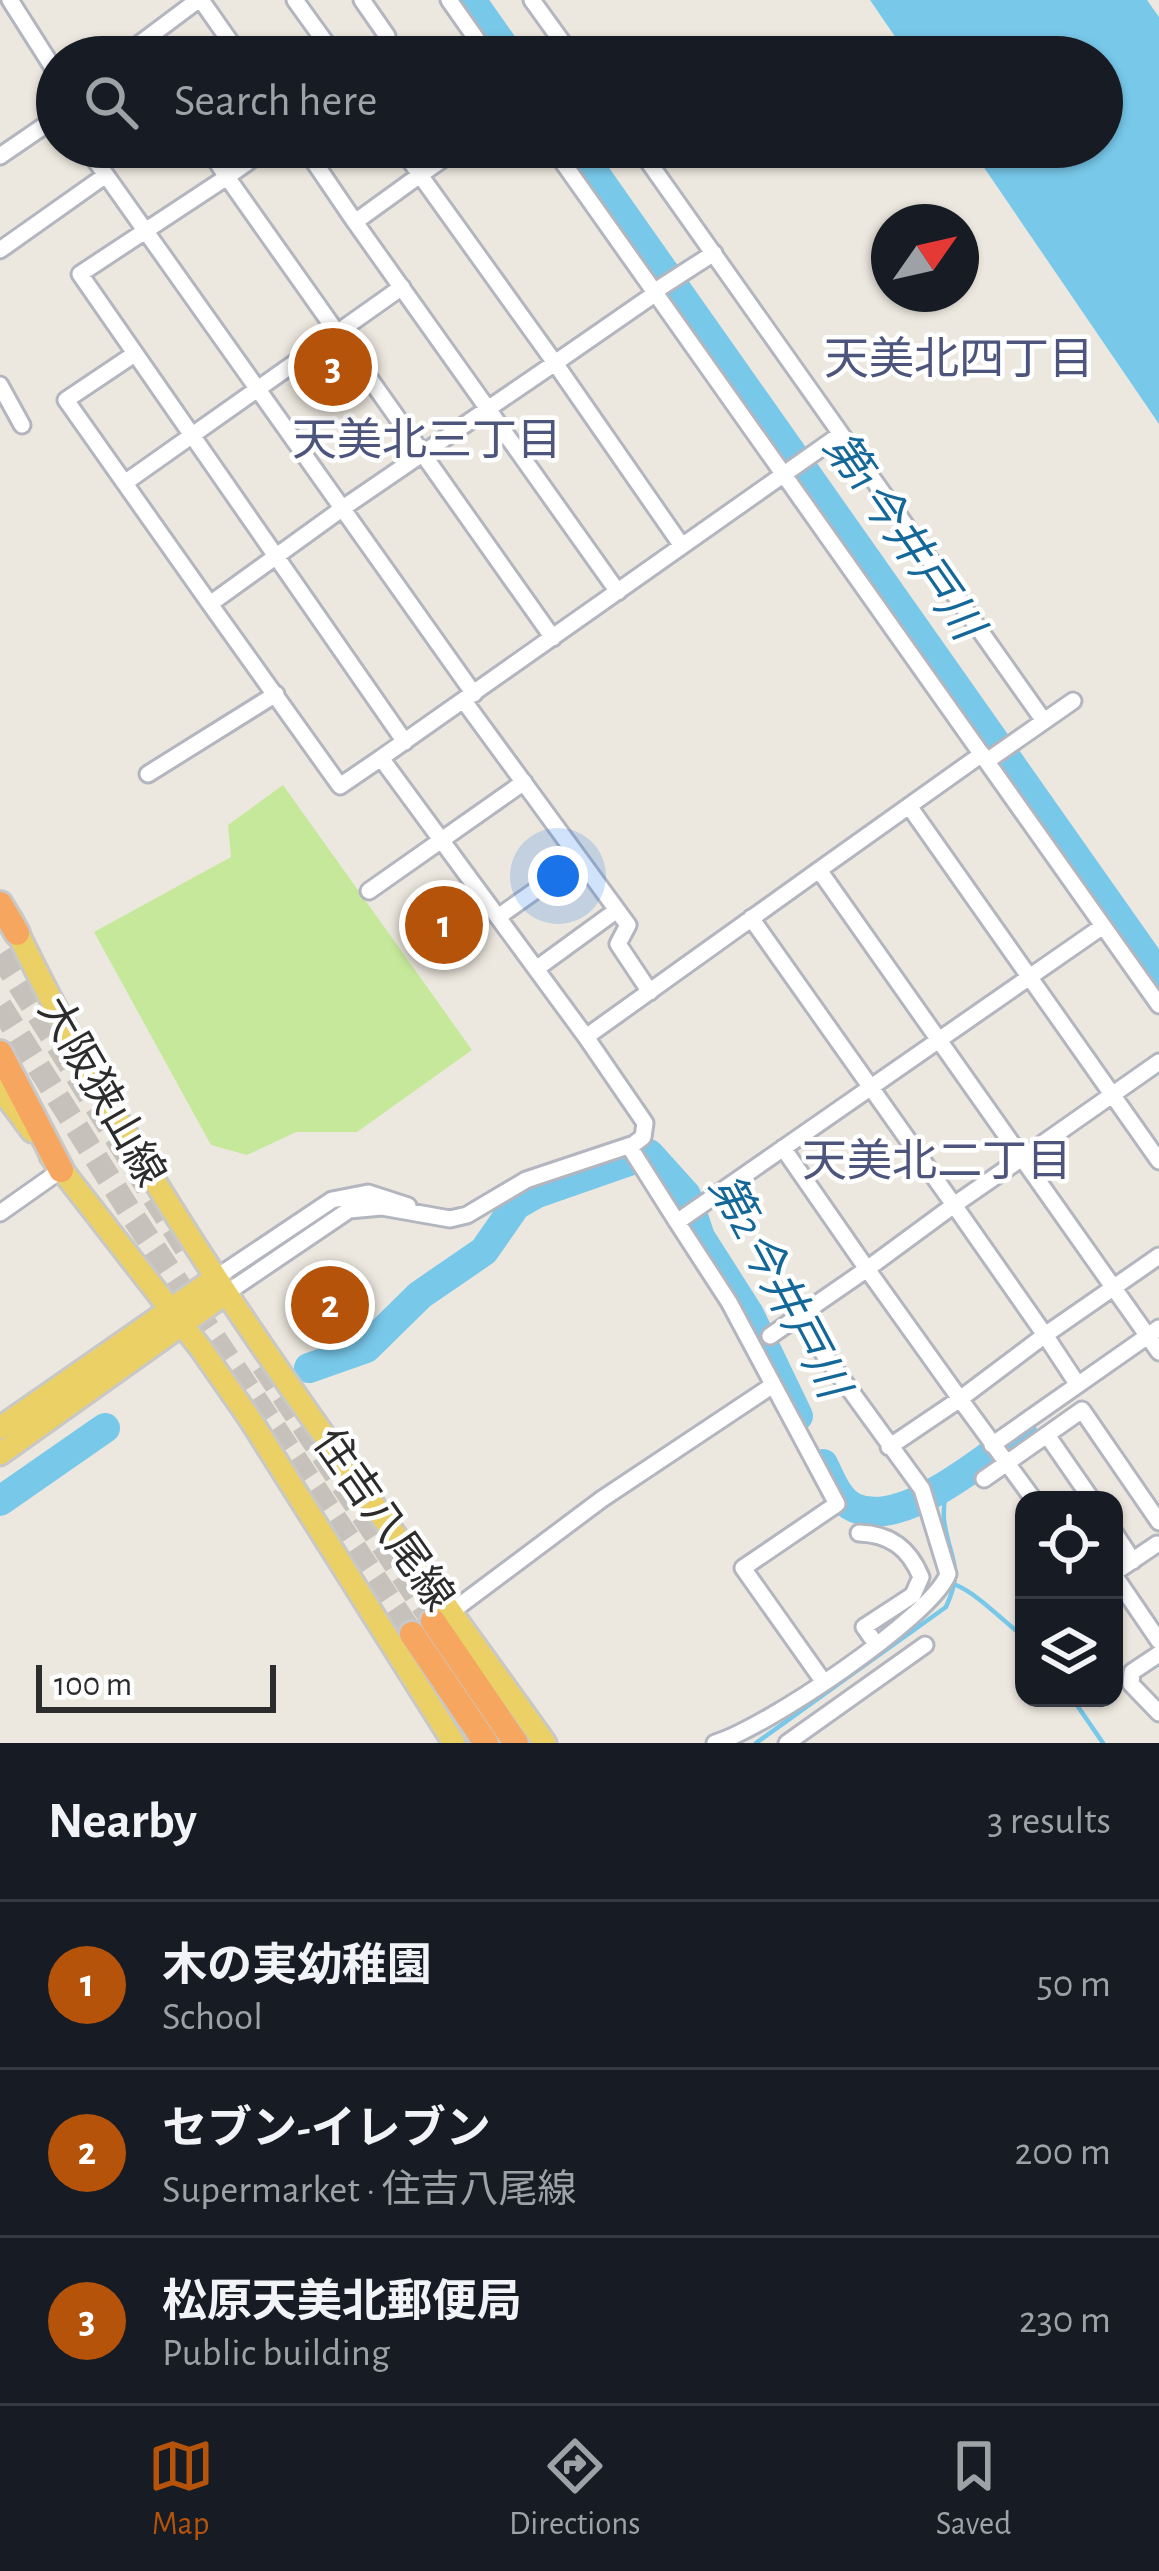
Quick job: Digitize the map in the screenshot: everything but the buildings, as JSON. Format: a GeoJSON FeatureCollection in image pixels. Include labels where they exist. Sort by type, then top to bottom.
{"type":"FeatureCollection","features":[{"type":"Feature","properties":{"kind":"highway"},"geometry":{"type":"LineString","coordinates":[[0,901],[17,933]]}},
{"type":"Feature","properties":{"kind":"highway"},"geometry":{"type":"LineString","coordinates":[[0,1053],[61,1170]]}},
{"type":"Feature","properties":{"kind":"highway"},"geometry":{"type":"LineString","coordinates":[[432,1622],[486,1743]]}},
{"type":"Feature","properties":{"kind":"highway"},"geometry":{"type":"LineString","coordinates":[[432,1622],[517,1743]]}},
{"type":"Feature","properties":{"kind":"main road","name":"大阪狭山線"},"geometry":{"type":"LineString","coordinates":[[17,933],[99,1091],[220,1287]]}},
{"type":"Feature","properties":{"kind":"main road","name":"大阪狭山線"},"geometry":{"type":"LineString","coordinates":[[0,1088],[177,1319]]}},
{"type":"Feature","properties":{"kind":"main road"},"geometry":{"type":"LineString","coordinates":[[0,1454],[220,1287]]}},
{"type":"Feature","properties":{"kind":"main road","name":"住吉八尾線"},"geometry":{"type":"LineString","coordinates":[[220,1287],[432,1622],[545,1743]]}},
{"type":"Feature","properties":{"kind":"main road"},"geometry":{"type":"LineString","coordinates":[[0,1428],[177,1319]]}},
{"type":"Feature","properties":{"kind":"main road","name":"住吉八尾線"},"geometry":{"type":"LineString","coordinates":[[177,1319],[287,1476],[454,1743]]}},
{"type":"Feature","properties":{"kind":"street"},"geometry":{"type":"LineString","coordinates":[[10,0],[36,41]]}},
{"type":"Feature","properties":{"kind":"street"},"geometry":{"type":"LineString","coordinates":[[156,36],[199,0],[226,36]]}},
{"type":"Feature","properties":{"kind":"street"},"geometry":{"type":"LineString","coordinates":[[295,0],[321,36]]}},
{"type":"Feature","properties":{"kind":"street"},"geometry":{"type":"LineString","coordinates":[[362,0],[387,35]]}},
{"type":"Feature","properties":{"kind":"street"},"geometry":{"type":"LineString","coordinates":[[449,0],[474,36]]}},
{"type":"Feature","properties":{"kind":"street"},"geometry":{"type":"LineString","coordinates":[[532,0],[558,36]]}},
{"type":"Feature","properties":{"kind":"street"},"geometry":{"type":"LineString","coordinates":[[0,156],[36,131]]}},
{"type":"Feature","properties":{"kind":"street"},"geometry":{"type":"LineString","coordinates":[[221,168],[554,638]]}},
{"type":"Feature","properties":{"kind":"street"},"geometry":{"type":"LineString","coordinates":[[240,168],[80,274],[405,742]]}},
{"type":"Feature","properties":{"kind":"street"},"geometry":{"type":"LineString","coordinates":[[318,168],[618,592]]}},
{"type":"Feature","properties":{"kind":"street"},"geometry":{"type":"LineString","coordinates":[[415,168],[682,546]]}},
{"type":"Feature","properties":{"kind":"street"},"geometry":{"type":"LineString","coordinates":[[355,221],[430,168]]}},
{"type":"Feature","properties":{"kind":"street"},"geometry":{"type":"LineString","coordinates":[[567,168],[1159,1005]]}},
{"type":"Feature","properties":{"kind":"street"},"geometry":{"type":"LineString","coordinates":[[653,168],[1043,722]]}},
{"type":"Feature","properties":{"kind":"street"},"geometry":{"type":"LineString","coordinates":[[0,250],[102,169],[343,508],[524,782],[628,925],[618,944],[650,992]]}},
{"type":"Feature","properties":{"kind":"street"},"geometry":{"type":"LineString","coordinates":[[210,604],[714,253]]}},
{"type":"Feature","properties":{"kind":"street"},"geometry":{"type":"LineString","coordinates":[[126,482],[402,287]]}},
{"type":"Feature","properties":{"kind":"street"},"geometry":{"type":"LineString","coordinates":[[134,355],[66,400],[340,786],[841,434]]}},
{"type":"Feature","properties":{"kind":"street"},"geometry":{"type":"LineString","coordinates":[[0,385],[22,425]]}},
{"type":"Feature","properties":{"kind":"street"},"geometry":{"type":"LineString","coordinates":[[148,774],[276,694]]}},
{"type":"Feature","properties":{"kind":"street"},"geometry":{"type":"LineString","coordinates":[[586,1037],[909,806],[1073,701]]}},
{"type":"Feature","properties":{"kind":"street"},"geometry":{"type":"LineString","coordinates":[[381,758],[645,1123],[635,1155]]}},
{"type":"Feature","properties":{"kind":"street"},"geometry":{"type":"LineString","coordinates":[[369,891],[524,782]]}},
{"type":"Feature","properties":{"kind":"street"},"geometry":{"type":"LineString","coordinates":[[909,806],[1159,1161]]}},
{"type":"Feature","properties":{"kind":"street"},"geometry":{"type":"LineString","coordinates":[[498,917],[580,859]]}},
{"type":"Feature","properties":{"kind":"street"},"geometry":{"type":"LineString","coordinates":[[819,870],[1112,1288],[1152,1332],[1159,1352]]}},
{"type":"Feature","properties":{"kind":"street"},"geometry":{"type":"LineString","coordinates":[[536,969],[617,910]]}},
{"type":"Feature","properties":{"kind":"street"},"geometry":{"type":"LineString","coordinates":[[751,918],[1078,1385]]}},
{"type":"Feature","properties":{"kind":"street"},"geometry":{"type":"LineString","coordinates":[[677,1222],[1103,926]]}},
{"type":"Feature","properties":{"kind":"street"},"geometry":{"type":"LineString","coordinates":[[770,1336],[1159,1062]]}},
{"type":"Feature","properties":{"kind":"street"},"geometry":{"type":"LineString","coordinates":[[783,1148],[1027,1491]]}},
{"type":"Feature","properties":{"kind":"street"},"geometry":{"type":"LineString","coordinates":[[220,1287],[316,1209],[350,1194],[386,1196],[432,1219],[467,1215],[526,1180],[635,1155]]}},
{"type":"Feature","properties":{"kind":"street"},"geometry":{"type":"LineString","coordinates":[[635,1155],[729,1302],[837,1504],[742,1568],[824,1681]]}},
{"type":"Feature","properties":{"kind":"street"},"geometry":{"type":"LineString","coordinates":[[0,1213],[61,1170]]}},
{"type":"Feature","properties":{"kind":"street"},"geometry":{"type":"LineString","coordinates":[[889,1447],[1159,1256]]}},
{"type":"Feature","properties":{"kind":"street"},"geometry":{"type":"LineString","coordinates":[[788,1743],[797,1717],[824,1681],[926,1606],[948,1574],[924,1497],[797,1317]]}},
{"type":"Feature","properties":{"kind":"street"},"geometry":{"type":"LineString","coordinates":[[992,1445],[1152,1332]]}},
{"type":"Feature","properties":{"kind":"street"},"geometry":{"type":"LineString","coordinates":[[432,1622],[602,1499],[773,1385]]}},
{"type":"Feature","properties":{"kind":"street"},"geometry":{"type":"LineString","coordinates":[[984,1479],[1082,1410],[1159,1522]]}},
{"type":"Feature","properties":{"kind":"street"},"geometry":{"type":"LineString","coordinates":[[1047,1435],[1086,1491]]}},
{"type":"Feature","properties":{"kind":"street"},"geometry":{"type":"LineString","coordinates":[[859,1533],[880,1534],[896,1543],[921,1577],[913,1595],[864,1627],[876,1643]]}},
{"type":"Feature","properties":{"kind":"street"},"geometry":{"type":"LineString","coordinates":[[1123,1568],[1158,1545]]}},
{"type":"Feature","properties":{"kind":"street"},"geometry":{"type":"LineString","coordinates":[[1123,1546],[1133,1561]]}},
{"type":"Feature","properties":{"kind":"street"},"geometry":{"type":"LineString","coordinates":[[1123,1587],[1159,1641]]}},
{"type":"Feature","properties":{"kind":"street"},"geometry":{"type":"LineString","coordinates":[[715,1743],[797,1717],[925,1645]]}},
{"type":"Feature","properties":{"kind":"street"},"geometry":{"type":"LineString","coordinates":[[1159,1654],[1132,1672],[1131,1684],[1159,1713]]}},
{"type":"Feature","properties":{"kind":"green space"},"geometry":{"type":"Polygon","coordinates":[[[283,785],[472,1050],[357,1132],[296,1132],[247,1155],[211,1145],[94,932],[231,857],[228,825],[283,785]]]}},
{"type":"Feature","properties":{"kind":"water"},"geometry":{"type":"Polygon","coordinates":[[[870,0],[1147,0],[1159,17],[1159,424],[984,168],[1123,168],[1123,36],[895,36],[870,0]]]}},
{"type":"Feature","properties":{"kind":"waterway","name":"第1今井戸川"},"geometry":{"type":"LineString","coordinates":[[471,0],[496,36]]}},
{"type":"Feature","properties":{"kind":"waterway","name":"第1今井戸川"},"geometry":{"type":"LineString","coordinates":[[591,168],[1159,975]]}},
{"type":"Feature","properties":{"kind":"waterway","name":"第2今井戸川"},"geometry":{"type":"LineString","coordinates":[[309,1368],[366,1348],[420,1295],[484,1251],[516,1205],[537,1193],[649,1154],[686,1195],[700,1237],[749,1314],[798,1416]]}},
{"type":"Feature","properties":{"kind":"waterway"},"geometry":{"type":"LineString","coordinates":[[0,1501],[105,1428]]}},
{"type":"Feature","properties":{"kind":"waterway","name":"第2今井戸川"},"geometry":{"type":"LineString","coordinates":[[823,1464],[849,1505],[874,1512],[896,1509],[943,1488],[1022,1432]]}},
{"type":"Feature","properties":{"kind":"waterway"},"geometry":{"type":"LineString","coordinates":[[756,1743],[946,1607],[955,1572],[944,1520],[945,1490]]}},
{"type":"Feature","properties":{"kind":"waterway"},"geometry":{"type":"LineString","coordinates":[[956,1585],[1015,1629]]}},
{"type":"Feature","properties":{"kind":"waterway"},"geometry":{"type":"LineString","coordinates":[[1078,1707],[1103,1743]]}},
{"type":"Feature","properties":{"kind":"tunnel"},"geometry":{"type":"LineString","coordinates":[[0,954],[191,1256]]}},
{"type":"Feature","properties":{"kind":"tunnel"},"geometry":{"type":"LineString","coordinates":[[0,1006],[132,1215],[412,1634]]}},
{"type":"Feature","properties":{"kind":"tunnel"},"geometry":{"type":"LineString","coordinates":[[263,1365],[433,1621]]}},
{"type":"Feature","properties":{"kind":"place","name":"松原天美北郵便局"},"geometry":{"type":"Point","coordinates":[333,367]}},
{"type":"Feature","properties":{"kind":"place","name":"木の実幼稚園"},"geometry":{"type":"Point","coordinates":[444,925]}},
{"type":"Feature","properties":{"kind":"place","name":"セブン-イレブン"},"geometry":{"type":"Point","coordinates":[330,1305]}},
{"type":"Feature","properties":{"kind":"district","name":"天美北四丁目"},"geometry":{"type":"Point","coordinates":[959,358]}},
{"type":"Feature","properties":{"kind":"district","name":"天美北三丁目"},"geometry":{"type":"Point","coordinates":[427,439]}},
{"type":"Feature","properties":{"kind":"district","name":"天美北二丁目"},"geometry":{"type":"Point","coordinates":[937,1160]}}]}
